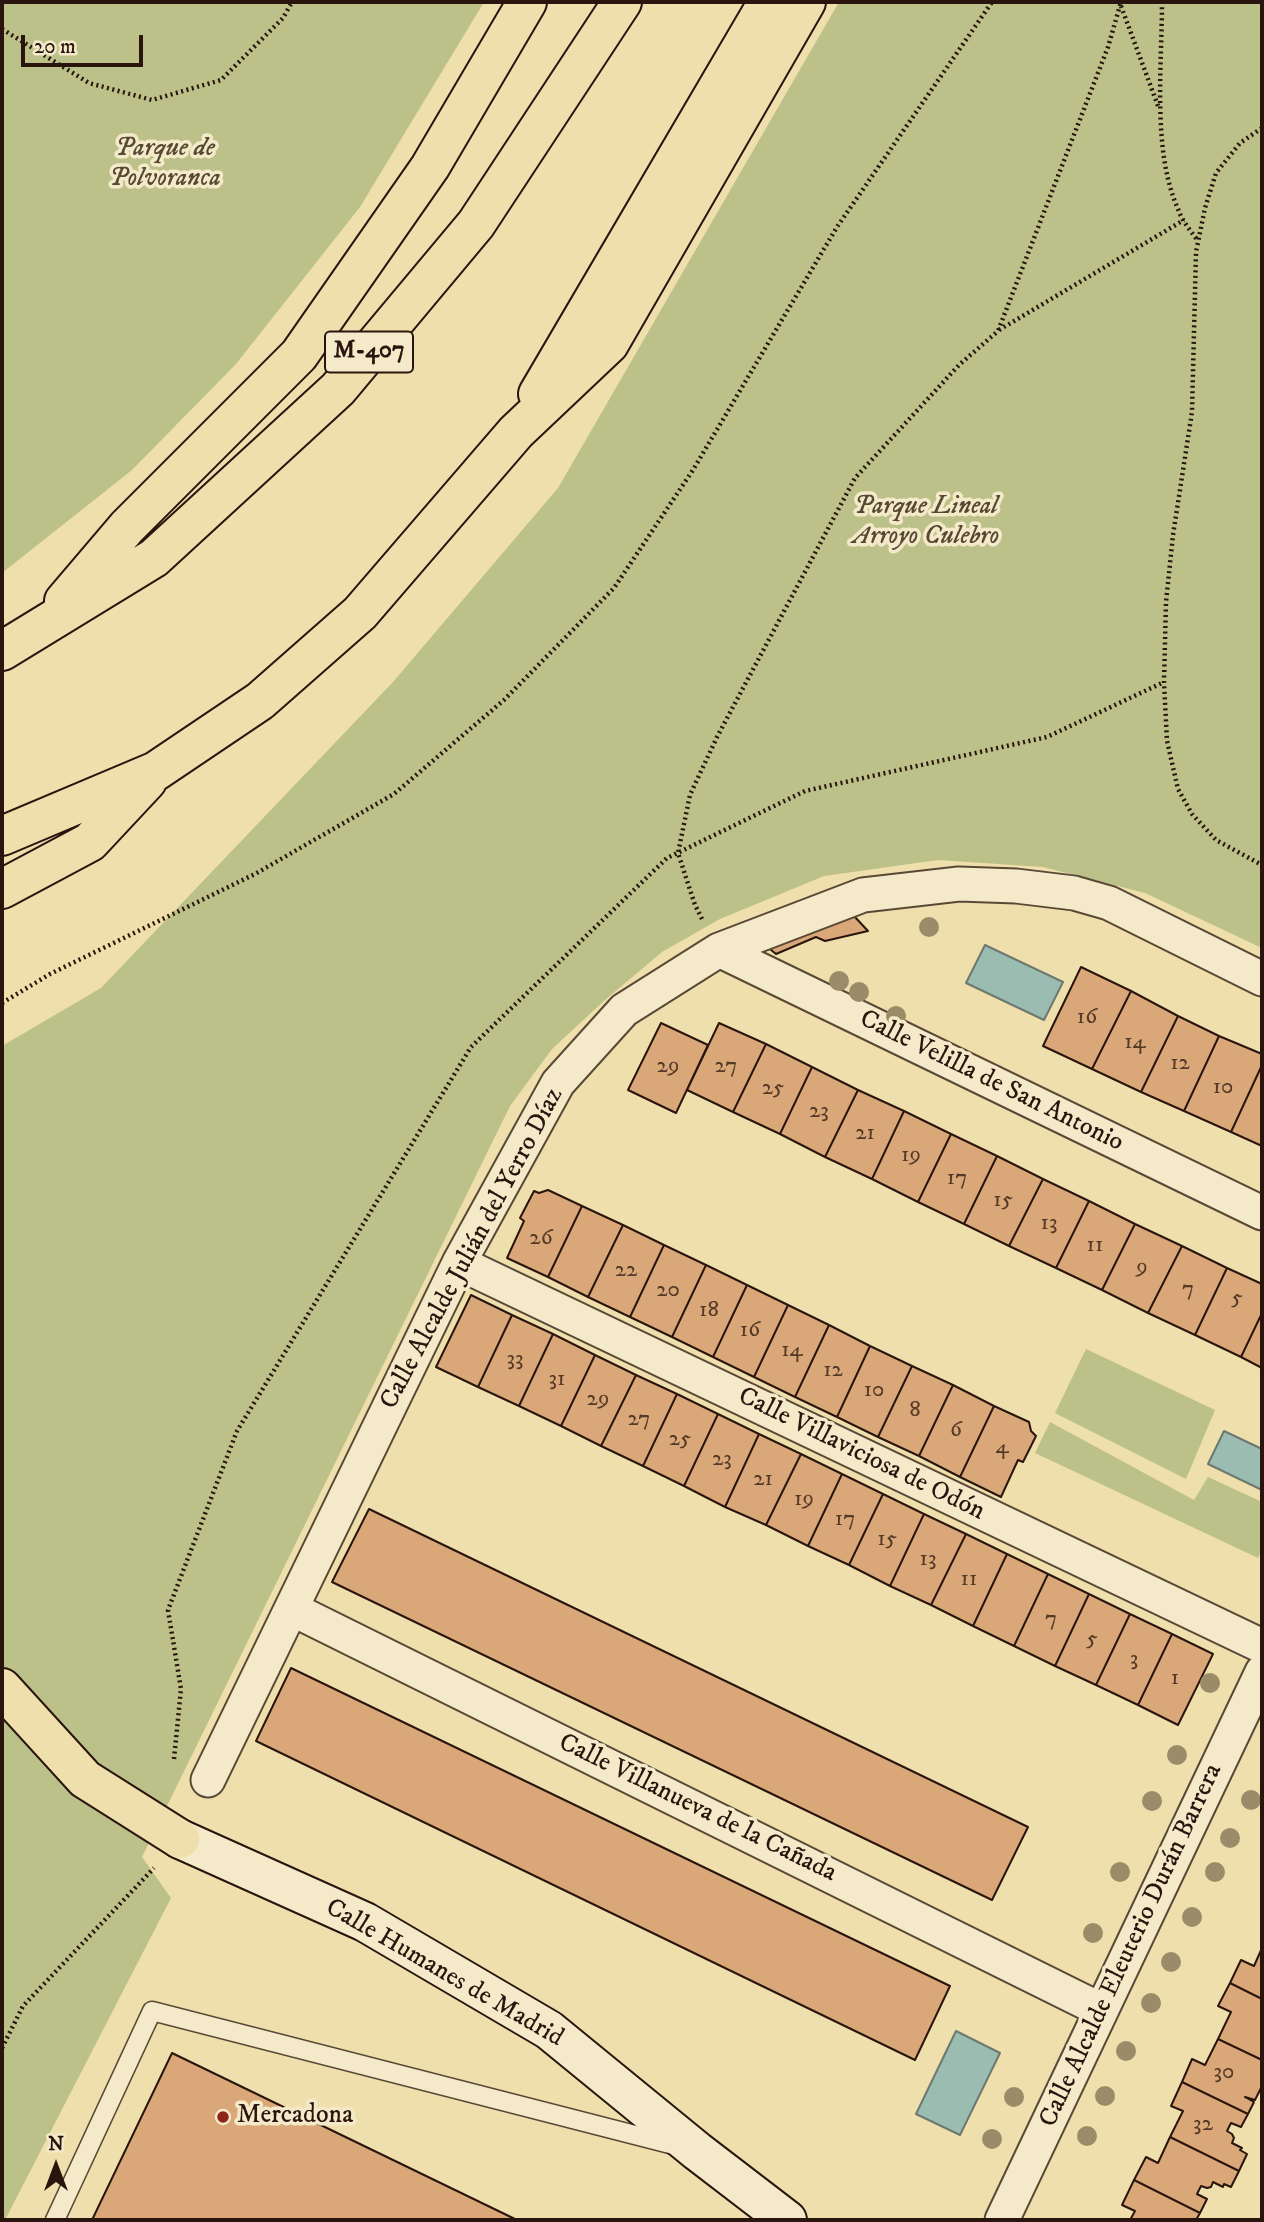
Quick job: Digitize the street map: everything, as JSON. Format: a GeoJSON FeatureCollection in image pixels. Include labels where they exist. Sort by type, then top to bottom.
{"type":"FeatureCollection","features":[{"type":"Feature","properties":{"kind":"highway","name":"M-407"},"geometry":{"type":"LineString","coordinates":[[40,630],[127,527],[299,355],[430,167],[527,2]]}},
{"type":"Feature","properties":{"kind":"highway","name":"M-407"},"geometry":{"type":"LineString","coordinates":[[2,651],[154,558],[338,389],[475,224],[622,2]]}},
{"type":"Feature","properties":{"kind":"highway"},"geometry":{"type":"LineString","coordinates":[[516,432],[768,2]]}},
{"type":"Feature","properties":{"kind":"highway"},"geometry":{"type":"LineString","coordinates":[[2,836],[156,771],[260,701],[360,613],[516,432],[609,344],[806,2]]}},
{"type":"Feature","properties":{"kind":"highway"},"geometry":{"type":"LineString","coordinates":[[2,889],[90,842],[156,771]]}},
{"type":"Feature","properties":{"kind":"highway"},"geometry":{"type":"LineString","coordinates":[[2,1688],[85,1779],[180,1839]]}},
{"type":"Feature","properties":{"kind":"street","name":"Calle Alcalde Julián del Yerro Díaz"},"geometry":{"type":"LineString","coordinates":[[208,1780],[459,1263],[558,1083],[624,1010],[719,950],[863,895],[958,884],[1074,892],[1109,903],[1262,979]]}},
{"type":"Feature","properties":{"kind":"street","name":"Calle Velilla de San Antonio"},"geometry":{"type":"LineString","coordinates":[[719,950],[1262,1213]]}},
{"type":"Feature","properties":{"kind":"street","name":"Calle Villaviciosa de Odón"},"geometry":{"type":"LineString","coordinates":[[459,1263],[1262,1646]]}},
{"type":"Feature","properties":{"kind":"street","name":"Calle Villanueva de la Cañada"},"geometry":{"type":"LineString","coordinates":[[292,1609],[1101,2010]]}},
{"type":"Feature","properties":{"kind":"street","name":"Calle Alcalde Eleuterio Durán Barrera"},"geometry":{"type":"LineString","coordinates":[[1002,2220],[1262,1672]]}},
{"type":"Feature","properties":{"kind":"street","name":"Calle Humanes de Madrid"},"geometry":{"type":"LineString","coordinates":[[180,1839],[365,1922],[549,2030],[697,2151],[787,2220]]}},
{"type":"Feature","properties":{"kind":"lane"},"geometry":{"type":"LineString","coordinates":[[55,2220],[152,2011],[697,2151]]}},
{"type":"Feature","properties":{"kind":"path"},"geometry":{"type":"LineString","coordinates":[[2,29],[89,83],[152,100],[221,80],[283,18],[292,2]]}},
{"type":"Feature","properties":{"kind":"path"},"geometry":{"type":"LineString","coordinates":[[2,1003],[50,974],[254,874],[394,794],[503,700],[531,672],[614,588],[693,470],[837,227],[992,2]]}},
{"type":"Feature","properties":{"kind":"path"},"geometry":{"type":"LineString","coordinates":[[1162,2],[1160,110],[1167,172],[1177,209],[1198,241]]}},
{"type":"Feature","properties":{"kind":"path"},"geometry":{"type":"LineString","coordinates":[[1121,4],[1160,110]]}},
{"type":"Feature","properties":{"kind":"path"},"geometry":{"type":"LineString","coordinates":[[998,331],[1108,47],[1121,4]]}},
{"type":"Feature","properties":{"kind":"path"},"geometry":{"type":"LineString","coordinates":[[1262,128],[1240,143],[1216,173],[1196,252],[1192,412],[1173,535],[1166,603],[1164,682],[1167,741],[1178,789],[1192,814],[1216,840],[1262,865]]}},
{"type":"Feature","properties":{"kind":"path"},"geometry":{"type":"LineString","coordinates":[[719,950],[695,905],[678,853],[690,795],[730,713],[855,478],[959,365],[998,331],[1184,220]]}},
{"type":"Feature","properties":{"kind":"path"},"geometry":{"type":"LineString","coordinates":[[2,2048],[23,2006],[180,1839]]}},
{"type":"Feature","properties":{"kind":"green space","name":"Parque de Polvoranca"},"geometry":{"type":"Polygon","coordinates":[[[2,2],[484,2],[360,207],[236,364],[132,470],[2,573],[2,2]]]}},
{"type":"Feature","properties":{"kind":"green space","name":"Parque Lineal Arroyo Culebro"},"geometry":{"type":"Polygon","coordinates":[[[839,2],[1262,2],[1262,948],[1145,893],[1043,867],[938,860],[824,876],[720,919],[662,952],[552,1049],[510,1106],[142,1857],[171,1898],[5,2220],[2,2220],[2,1046],[101,988],[393,682],[558,488],[839,2]]]}},
{"type":"Feature","properties":{"kind":"green space"},"geometry":{"type":"Polygon","coordinates":[[[1086,1349],[1215,1410],[1186,1479],[1055,1413],[1086,1349]]]}},
{"type":"Feature","properties":{"kind":"green space"},"geometry":{"type":"Polygon","coordinates":[[[1050,1422],[1194,1500],[1208,1477],[1262,1502],[1262,1550],[1258,1558],[1035,1453],[1050,1422]]]}},
{"type":"Feature","properties":{"kind":"water"},"geometry":{"type":"Polygon","coordinates":[[[985,945],[1063,982],[1044,1020],[966,983],[985,945]]]}},
{"type":"Feature","properties":{"kind":"water"},"geometry":{"type":"Polygon","coordinates":[[[1224,1431],[1262,1449],[1262,1490],[1208,1464],[1224,1431]]]}},
{"type":"Feature","properties":{"kind":"water"},"geometry":{"type":"Polygon","coordinates":[[[956,2031],[1000,2053],[960,2135],[916,2114],[956,2031]]]}},
{"type":"Feature","properties":{"kind":"building"},"geometry":{"type":"Polygon","coordinates":[[[854,916],[868,931],[825,941],[816,937],[776,954],[765,945],[854,916]]]}},
{"type":"Feature","properties":{"kind":"building"},"geometry":{"type":"Polygon","coordinates":[[[1081,967],[1131,991],[1092,1069],[1043,1046],[1081,967]]]}},
{"type":"Feature","properties":{"kind":"building"},"geometry":{"type":"Polygon","coordinates":[[[1131,991],[1178,1016],[1141,1092],[1092,1069],[1131,991]]]}},
{"type":"Feature","properties":{"kind":"building"},"geometry":{"type":"Polygon","coordinates":[[[1178,1016],[1219,1036],[1184,1111],[1141,1092],[1178,1016]]]}},
{"type":"Feature","properties":{"kind":"building"},"geometry":{"type":"Polygon","coordinates":[[[661,1023],[708,1045],[676,1113],[628,1090],[661,1023]]]}},
{"type":"Feature","properties":{"kind":"building"},"geometry":{"type":"Polygon","coordinates":[[[719,1023],[766,1044],[733,1112],[687,1090],[719,1023]]]}},
{"type":"Feature","properties":{"kind":"building"},"geometry":{"type":"Polygon","coordinates":[[[1219,1036],[1262,1054],[1262,1065],[1231,1132],[1184,1111],[1219,1036]]]}},
{"type":"Feature","properties":{"kind":"building"},"geometry":{"type":"Polygon","coordinates":[[[766,1044],[812,1067],[780,1134],[733,1112],[766,1044]]]}},
{"type":"Feature","properties":{"kind":"building"},"geometry":{"type":"Polygon","coordinates":[[[1262,1065],[1262,1146],[1231,1132],[1262,1065]]]}},
{"type":"Feature","properties":{"kind":"building"},"geometry":{"type":"Polygon","coordinates":[[[812,1067],[858,1090],[825,1157],[780,1134],[812,1067]]]}},
{"type":"Feature","properties":{"kind":"building"},"geometry":{"type":"Polygon","coordinates":[[[858,1090],[904,1111],[872,1179],[825,1157],[858,1090]]]}},
{"type":"Feature","properties":{"kind":"building"},"geometry":{"type":"Polygon","coordinates":[[[904,1111],[951,1134],[918,1202],[872,1179],[904,1111]]]}},
{"type":"Feature","properties":{"kind":"building"},"geometry":{"type":"Polygon","coordinates":[[[951,1134],[997,1156],[964,1224],[918,1202],[951,1134]]]}},
{"type":"Feature","properties":{"kind":"building"},"geometry":{"type":"Polygon","coordinates":[[[997,1156],[1043,1179],[1009,1246],[964,1224],[997,1156]]]}},
{"type":"Feature","properties":{"kind":"building"},"geometry":{"type":"Polygon","coordinates":[[[1043,1179],[1089,1201],[1056,1268],[1009,1246],[1043,1179]]]}},
{"type":"Feature","properties":{"kind":"building"},"geometry":{"type":"Polygon","coordinates":[[[548,1190],[582,1206],[548,1277],[507,1258],[524,1221],[520,1218],[534,1191],[539,1193],[548,1190]]]}},
{"type":"Feature","properties":{"kind":"building"},"geometry":{"type":"Polygon","coordinates":[[[1089,1201],[1135,1224],[1102,1290],[1056,1268],[1089,1201]]]}},
{"type":"Feature","properties":{"kind":"building"},"geometry":{"type":"Polygon","coordinates":[[[582,1206],[623,1225],[588,1297],[548,1277],[582,1206]]]}},
{"type":"Feature","properties":{"kind":"building"},"geometry":{"type":"Polygon","coordinates":[[[1135,1224],[1182,1246],[1148,1313],[1102,1290],[1135,1224]]]}},
{"type":"Feature","properties":{"kind":"building"},"geometry":{"type":"Polygon","coordinates":[[[623,1225],[664,1245],[630,1317],[588,1297],[623,1225]]]}},
{"type":"Feature","properties":{"kind":"building"},"geometry":{"type":"Polygon","coordinates":[[[664,1245],[706,1265],[672,1337],[630,1317],[664,1245]]]}},
{"type":"Feature","properties":{"kind":"building"},"geometry":{"type":"Polygon","coordinates":[[[1182,1246],[1227,1268],[1195,1335],[1148,1313],[1182,1246]]]}},
{"type":"Feature","properties":{"kind":"building"},"geometry":{"type":"Polygon","coordinates":[[[706,1265],[747,1285],[713,1357],[672,1337],[706,1265]]]}},
{"type":"Feature","properties":{"kind":"building"},"geometry":{"type":"Polygon","coordinates":[[[1227,1268],[1262,1284],[1262,1313],[1241,1357],[1195,1335],[1227,1268]]]}},
{"type":"Feature","properties":{"kind":"building"},"geometry":{"type":"Polygon","coordinates":[[[747,1285],[788,1305],[754,1377],[713,1357],[747,1285]]]}},
{"type":"Feature","properties":{"kind":"building"},"geometry":{"type":"Polygon","coordinates":[[[471,1295],[512,1315],[478,1387],[436,1367],[471,1295]]]}},
{"type":"Feature","properties":{"kind":"building"},"geometry":{"type":"Polygon","coordinates":[[[788,1305],[829,1325],[795,1397],[754,1377],[788,1305]]]}},
{"type":"Feature","properties":{"kind":"building"},"geometry":{"type":"Polygon","coordinates":[[[1262,1313],[1262,1368],[1241,1357],[1262,1313]]]}},
{"type":"Feature","properties":{"kind":"building"},"geometry":{"type":"Polygon","coordinates":[[[512,1315],[553,1334],[519,1406],[478,1387],[512,1315]]]}},
{"type":"Feature","properties":{"kind":"building"},"geometry":{"type":"Polygon","coordinates":[[[829,1325],[870,1346],[837,1417],[795,1397],[829,1325]]]}},
{"type":"Feature","properties":{"kind":"building"},"geometry":{"type":"Polygon","coordinates":[[[553,1334],[595,1355],[561,1426],[519,1406],[553,1334]]]}},
{"type":"Feature","properties":{"kind":"building"},"geometry":{"type":"Polygon","coordinates":[[[870,1346],[912,1366],[878,1437],[837,1417],[870,1346]]]}},
{"type":"Feature","properties":{"kind":"building"},"geometry":{"type":"Polygon","coordinates":[[[595,1355],[636,1375],[601,1446],[561,1426],[595,1355]]]}},
{"type":"Feature","properties":{"kind":"building"},"geometry":{"type":"Polygon","coordinates":[[[912,1366],[953,1385],[919,1456],[878,1437],[912,1366]]]}},
{"type":"Feature","properties":{"kind":"building"},"geometry":{"type":"Polygon","coordinates":[[[636,1375],[677,1394],[643,1466],[601,1446],[636,1375]]]}},
{"type":"Feature","properties":{"kind":"building"},"geometry":{"type":"Polygon","coordinates":[[[953,1385],[994,1406],[960,1477],[919,1456],[953,1385]]]}},
{"type":"Feature","properties":{"kind":"building"},"geometry":{"type":"Polygon","coordinates":[[[677,1394],[718,1414],[684,1486],[643,1466],[677,1394]]]}},
{"type":"Feature","properties":{"kind":"building"},"geometry":{"type":"Polygon","coordinates":[[[994,1406],[1029,1422],[1031,1431],[1036,1436],[1023,1462],[1018,1460],[1001,1497],[960,1477],[994,1406]]]}},
{"type":"Feature","properties":{"kind":"building"},"geometry":{"type":"Polygon","coordinates":[[[718,1414],[759,1434],[725,1507],[684,1486],[718,1414]]]}},
{"type":"Feature","properties":{"kind":"building"},"geometry":{"type":"Polygon","coordinates":[[[759,1434],[801,1454],[766,1525],[725,1507],[759,1434]]]}},
{"type":"Feature","properties":{"kind":"building"},"geometry":{"type":"Polygon","coordinates":[[[801,1454],[842,1474],[808,1546],[766,1525],[801,1454]]]}},
{"type":"Feature","properties":{"kind":"building"},"geometry":{"type":"Polygon","coordinates":[[[842,1474],[883,1494],[849,1565],[808,1546],[842,1474]]]}},
{"type":"Feature","properties":{"kind":"building"},"geometry":{"type":"Polygon","coordinates":[[[883,1494],[924,1514],[890,1586],[849,1565],[883,1494]]]}},
{"type":"Feature","properties":{"kind":"building"},"geometry":{"type":"Polygon","coordinates":[[[369,1509],[1028,1827],[992,1900],[332,1582],[369,1509]]]}},
{"type":"Feature","properties":{"kind":"building"},"geometry":{"type":"Polygon","coordinates":[[[924,1514],[966,1534],[931,1605],[890,1586],[924,1514]]]}},
{"type":"Feature","properties":{"kind":"building"},"geometry":{"type":"Polygon","coordinates":[[[966,1534],[1007,1554],[973,1626],[931,1605],[966,1534]]]}},
{"type":"Feature","properties":{"kind":"building"},"geometry":{"type":"Polygon","coordinates":[[[1007,1554],[1048,1574],[1014,1646],[973,1626],[1007,1554]]]}},
{"type":"Feature","properties":{"kind":"building"},"geometry":{"type":"Polygon","coordinates":[[[1048,1574],[1089,1594],[1055,1666],[1014,1646],[1048,1574]]]}},
{"type":"Feature","properties":{"kind":"building"},"geometry":{"type":"Polygon","coordinates":[[[1089,1594],[1130,1614],[1096,1685],[1055,1666],[1089,1594]]]}},
{"type":"Feature","properties":{"kind":"building"},"geometry":{"type":"Polygon","coordinates":[[[1130,1614],[1172,1634],[1138,1705],[1096,1685],[1130,1614]]]}},
{"type":"Feature","properties":{"kind":"building"},"geometry":{"type":"Polygon","coordinates":[[[1172,1634],[1213,1654],[1178,1725],[1138,1705],[1172,1634]]]}},
{"type":"Feature","properties":{"kind":"building"},"geometry":{"type":"Polygon","coordinates":[[[291,1668],[950,1986],[915,2060],[256,1741],[291,1668]]]}},
{"type":"Feature","properties":{"kind":"building"},"geometry":{"type":"Polygon","coordinates":[[[1262,1948],[1262,1999],[1230,1983],[1241,1960],[1254,1966],[1262,1948]]]}},
{"type":"Feature","properties":{"kind":"building"},"geometry":{"type":"Polygon","coordinates":[[[1230,1983],[1262,1999],[1262,2060],[1218,2039],[1231,2012],[1218,2006],[1230,1983]]]}},
{"type":"Feature","properties":{"kind":"building"},"geometry":{"type":"Polygon","coordinates":[[[1218,2039],[1262,2060],[1262,2086],[1255,2100],[1245,2097],[1254,2102],[1248,2114],[1182,2082],[1192,2059],[1205,2065],[1218,2039]]]}},
{"type":"Feature","properties":{"kind":"building","name":"Mercadona"},"geometry":{"type":"Polygon","coordinates":[[[172,2053],[517,2220],[92,2220],[172,2053]]]}},
{"type":"Feature","properties":{"kind":"building"},"geometry":{"type":"Polygon","coordinates":[[[1182,2082],[1248,2114],[1241,2127],[1231,2123],[1227,2131],[1234,2138],[1232,2143],[1247,2154],[1239,2171],[1170,2137],[1183,2111],[1171,2106],[1182,2082]]]}},
{"type":"Feature","properties":{"kind":"building"},"geometry":{"type":"Polygon","coordinates":[[[1170,2137],[1239,2171],[1231,2187],[1224,2184],[1223,2187],[1213,2182],[1211,2187],[1201,2186],[1197,2194],[1207,2199],[1200,2213],[1134,2180],[1146,2157],[1158,2163],[1170,2137]]]}},
{"type":"Feature","properties":{"kind":"building"},"geometry":{"type":"Polygon","coordinates":[[[1134,2180],[1200,2213],[1196,2220],[1130,2220],[1135,2211],[1122,2205],[1134,2180]]]}},
{"type":"Feature","properties":{"kind":"place","name":"Mercadona"},"geometry":{"type":"Point","coordinates":[223,2117]}}]}
